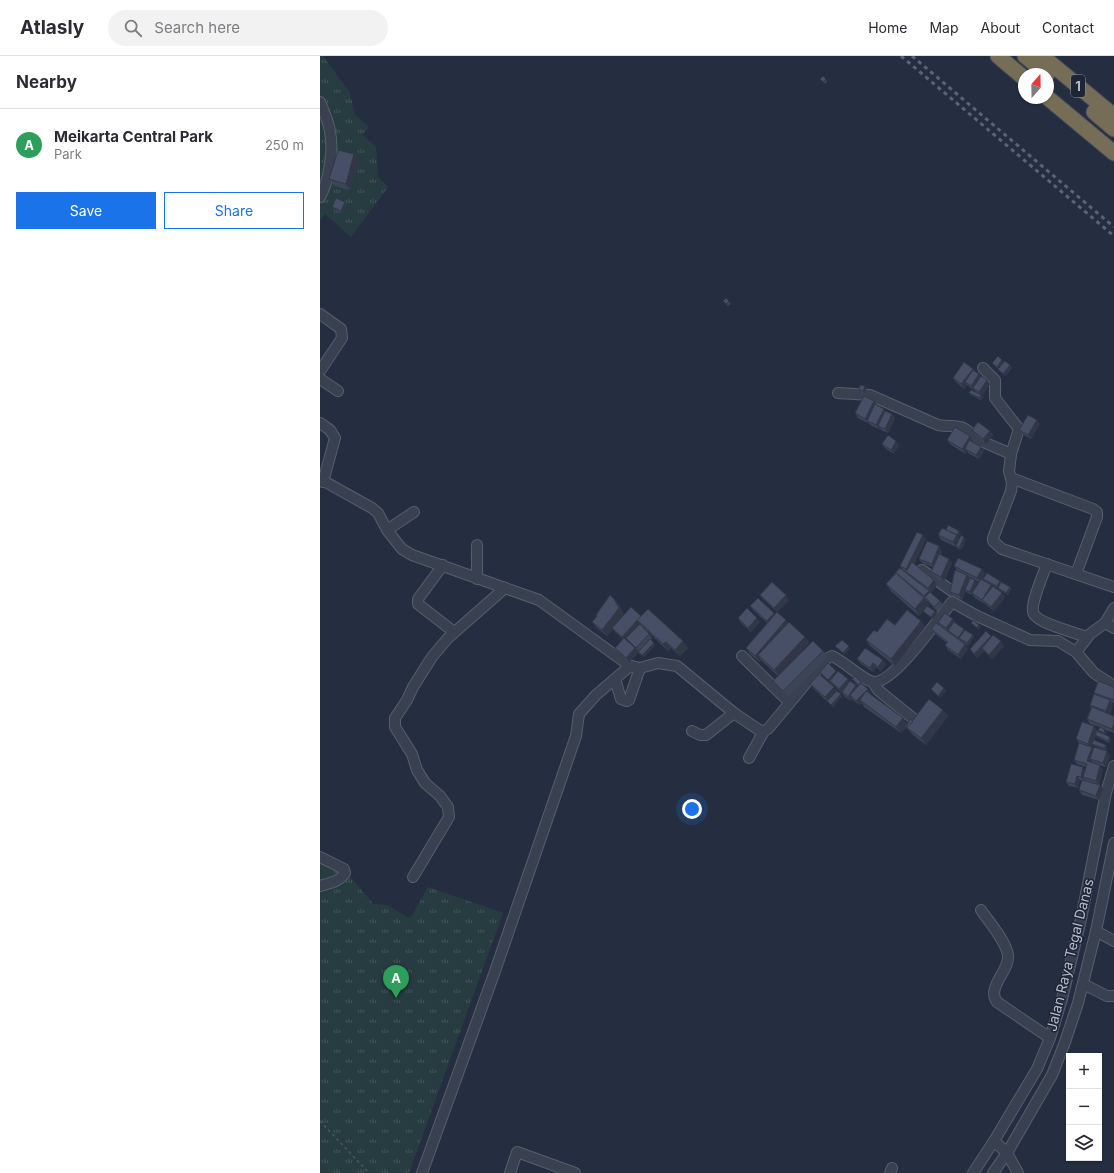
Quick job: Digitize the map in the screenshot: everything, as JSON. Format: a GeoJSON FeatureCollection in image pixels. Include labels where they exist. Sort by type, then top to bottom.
{"type":"FeatureCollection","features":[{"type":"Feature","properties":{"kind":"highway"},"geometry":{"type":"LineString","coordinates":[[998,56],[1018,73]]}},
{"type":"Feature","properties":{"kind":"highway"},"geometry":{"type":"LineString","coordinates":[[1007,56],[1021,68]]}},
{"type":"Feature","properties":{"kind":"highway","name":"1"},"geometry":{"type":"LineString","coordinates":[[1025,56],[1040,68]]}},
{"type":"Feature","properties":{"kind":"highway","name":"1"},"geometry":{"type":"LineString","coordinates":[[1042,56],[1114,116]]}},
{"type":"Feature","properties":{"kind":"highway","name":"1"},"geometry":{"type":"LineString","coordinates":[[1054,79],[1114,129]]}},
{"type":"Feature","properties":{"kind":"highway","name":"1"},"geometry":{"type":"LineString","coordinates":[[1054,95],[1114,144]]}},
{"type":"Feature","properties":{"kind":"highway","name":"1"},"geometry":{"type":"LineString","coordinates":[[1054,103],[1114,153]]}},
{"type":"Feature","properties":{"kind":"street"},"geometry":{"type":"LineString","coordinates":[[320,102],[331,132],[331,151],[328,175],[320,197]]}},
{"type":"Feature","properties":{"kind":"street"},"geometry":{"type":"LineString","coordinates":[[320,314],[341,329],[342,338],[320,371]]}},
{"type":"Feature","properties":{"kind":"street"},"geometry":{"type":"LineString","coordinates":[[982,368],[995,380],[995,398],[1019,429]]}},
{"type":"Feature","properties":{"kind":"street"},"geometry":{"type":"LineString","coordinates":[[320,379],[338,391]]}},
{"type":"Feature","properties":{"kind":"street"},"geometry":{"type":"LineString","coordinates":[[838,393],[870,395],[938,425],[962,426],[971,433],[974,438],[982,443],[1011,454]]}},
{"type":"Feature","properties":{"kind":"street"},"geometry":{"type":"LineString","coordinates":[[1028,419],[1019,429],[1011,454],[1009,471],[1012,483],[993,541],[1002,549],[1114,587]]}},
{"type":"Feature","properties":{"kind":"street"},"geometry":{"type":"LineString","coordinates":[[320,422],[330,430],[334,438],[322,480],[372,508],[378,513],[387,530],[402,549],[412,555],[539,600],[630,666],[640,668],[658,664],[677,666],[734,713],[760,730],[764,731]]}},
{"type":"Feature","properties":{"kind":"street"},"geometry":{"type":"LineString","coordinates":[[1010,478],[1094,509],[1097,512],[1097,518],[1076,574]]}},
{"type":"Feature","properties":{"kind":"street"},"geometry":{"type":"LineString","coordinates":[[387,530],[414,512]]}},
{"type":"Feature","properties":{"kind":"street"},"geometry":{"type":"LineString","coordinates":[[477,545],[477,579]]}},
{"type":"Feature","properties":{"kind":"street"},"geometry":{"type":"LineString","coordinates":[[1046,564],[1034,602],[1033,614],[1036,618],[1046,623],[1087,637]]}},
{"type":"Feature","properties":{"kind":"street"},"geometry":{"type":"LineString","coordinates":[[443,565],[418,599],[418,604],[454,632]]}},
{"type":"Feature","properties":{"kind":"street"},"geometry":{"type":"LineString","coordinates":[[922,570],[952,591]]}},
{"type":"Feature","properties":{"kind":"street"},"geometry":{"type":"LineString","coordinates":[[874,682],[884,678],[905,662],[952,602],[954,577]]}},
{"type":"Feature","properties":{"kind":"street"},"geometry":{"type":"LineString","coordinates":[[413,877],[449,817],[448,807],[440,796],[425,783],[417,770],[412,754],[395,727],[395,718],[432,657],[448,638],[505,588]]}},
{"type":"Feature","properties":{"kind":"street"},"geometry":{"type":"LineString","coordinates":[[952,602],[1030,640],[1058,641],[1076,652],[1094,673],[1114,686]]}},
{"type":"Feature","properties":{"kind":"street"},"geometry":{"type":"LineString","coordinates":[[1076,652],[1087,637],[1105,623],[1114,608]]}},
{"type":"Feature","properties":{"kind":"street"},"geometry":{"type":"LineString","coordinates":[[1105,623],[1114,628]]}},
{"type":"Feature","properties":{"kind":"street"},"geometry":{"type":"LineString","coordinates":[[742,656],[789,702]]}},
{"type":"Feature","properties":{"kind":"street"},"geometry":{"type":"LineString","coordinates":[[749,758],[764,731],[768,729],[826,659],[832,656],[874,682],[878,690],[915,720]]}},
{"type":"Feature","properties":{"kind":"street"},"geometry":{"type":"LineString","coordinates":[[422,1173],[491,981],[576,736],[579,714],[596,695],[630,666]]}},
{"type":"Feature","properties":{"kind":"street"},"geometry":{"type":"LineString","coordinates":[[615,679],[621,699],[627,701],[629,700],[640,668]]}},
{"type":"Feature","properties":{"kind":"street"},"geometry":{"type":"LineString","coordinates":[[692,731],[700,736],[706,735],[734,713]]}},
{"type":"Feature","properties":{"kind":"street","name":"Jalan Raya Tegal Danas"},"geometry":{"type":"LineString","coordinates":[[973,1173],[1037,1069],[1050,1038],[1062,1000],[1081,919],[1106,793],[1114,766]]}},
{"type":"Feature","properties":{"kind":"street","name":"Jalan Raya Tegal Danas"},"geometry":{"type":"LineString","coordinates":[[993,1173],[1007,1153],[1052,1075],[1078,1003],[1096,931],[1114,843]]}},
{"type":"Feature","properties":{"kind":"street"},"geometry":{"type":"LineString","coordinates":[[320,857],[344,869],[345,873],[342,878],[320,886]]}},
{"type":"Feature","properties":{"kind":"street"},"geometry":{"type":"LineString","coordinates":[[981,910],[1004,943],[1008,953],[1008,961],[994,990],[994,999],[1050,1038]]}},
{"type":"Feature","properties":{"kind":"street"},"geometry":{"type":"LineString","coordinates":[[1096,931],[1114,941]]}},
{"type":"Feature","properties":{"kind":"street"},"geometry":{"type":"LineString","coordinates":[[1082,984],[1107,996],[1114,996]]}},
{"type":"Feature","properties":{"kind":"street"},"geometry":{"type":"LineString","coordinates":[[994,1141],[1007,1153],[1018,1173]]}},
{"type":"Feature","properties":{"kind":"street"},"geometry":{"type":"LineString","coordinates":[[510,1173],[517,1152],[575,1173]]}},
{"type":"Feature","properties":{"kind":"path"},"geometry":{"type":"LineString","coordinates":[[320,1121],[369,1173]]}},
{"type":"Feature","properties":{"kind":"green space"},"geometry":{"type":"Polygon","coordinates":[[[320,56],[323,56],[350,93],[355,115],[369,127],[362,135],[376,147],[378,177],[388,187],[351,237],[325,214],[320,220],[320,56]]]}},
{"type":"Feature","properties":{"kind":"green space"},"geometry":{"type":"Polygon","coordinates":[[[320,854],[341,865],[373,904],[387,905],[407,917],[411,917],[428,887],[503,913],[409,1173],[320,1173],[320,854]]]}},
{"type":"Feature","properties":{"kind":"building"},"geometry":{"type":"Polygon","coordinates":[[[823,76],[826,79],[823,82],[820,79],[823,76]]]}},
{"type":"Feature","properties":{"kind":"building"},"geometry":{"type":"Polygon","coordinates":[[[338,150],[354,154],[346,184],[329,179],[338,150]]]}},
{"type":"Feature","properties":{"kind":"building"},"geometry":{"type":"Polygon","coordinates":[[[336,198],[345,202],[341,211],[332,207],[336,198]]]}},
{"type":"Feature","properties":{"kind":"building"},"geometry":{"type":"Polygon","coordinates":[[[726,298],[729,301],[726,304],[723,301],[726,298]]]}},
{"type":"Feature","properties":{"kind":"building"},"geometry":{"type":"Polygon","coordinates":[[[998,356],[1002,360],[997,367],[992,363],[998,356]]]}},
{"type":"Feature","properties":{"kind":"building"},"geometry":{"type":"Polygon","coordinates":[[[1005,361],[1010,365],[1003,374],[998,369],[1005,361]]]}},
{"type":"Feature","properties":{"kind":"building"},"geometry":{"type":"Polygon","coordinates":[[[964,362],[973,369],[961,384],[953,378],[964,362]]]}},
{"type":"Feature","properties":{"kind":"building"},"geometry":{"type":"Polygon","coordinates":[[[973,370],[979,374],[971,386],[965,382],[973,370]]]}},
{"type":"Feature","properties":{"kind":"building"},"geometry":{"type":"Polygon","coordinates":[[[981,376],[987,380],[979,392],[973,388],[981,376]]]}},
{"type":"Feature","properties":{"kind":"building"},"geometry":{"type":"Polygon","coordinates":[[[860,385],[865,386],[863,391],[859,390],[860,385]]]}},
{"type":"Feature","properties":{"kind":"building"},"geometry":{"type":"Polygon","coordinates":[[[971,390],[981,395],[980,398],[969,393],[971,390]]]}},
{"type":"Feature","properties":{"kind":"building"},"geometry":{"type":"Polygon","coordinates":[[[864,396],[874,401],[865,419],[855,413],[864,396]]]}},
{"type":"Feature","properties":{"kind":"building"},"geometry":{"type":"Polygon","coordinates":[[[875,404],[884,409],[876,425],[867,421],[875,404]]]}},
{"type":"Feature","properties":{"kind":"building"},"geometry":{"type":"Polygon","coordinates":[[[885,411],[892,414],[885,429],[878,426],[885,411]]]}},
{"type":"Feature","properties":{"kind":"building"},"geometry":{"type":"Polygon","coordinates":[[[1028,415],[1037,420],[1028,435],[1019,430],[1028,415]]]}},
{"type":"Feature","properties":{"kind":"building"},"geometry":{"type":"Polygon","coordinates":[[[978,422],[990,431],[983,439],[972,430],[978,422]]]}},
{"type":"Feature","properties":{"kind":"building"},"geometry":{"type":"Polygon","coordinates":[[[955,427],[970,436],[962,449],[947,440],[955,427]]]}},
{"type":"Feature","properties":{"kind":"building"},"geometry":{"type":"Polygon","coordinates":[[[888,435],[896,441],[891,450],[882,444],[888,435]]]}},
{"type":"Feature","properties":{"kind":"building"},"geometry":{"type":"Polygon","coordinates":[[[969,440],[981,447],[976,455],[965,449],[969,440]]]}},
{"type":"Feature","properties":{"kind":"building"},"geometry":{"type":"Polygon","coordinates":[[[948,525],[959,531],[957,535],[946,530],[948,525]]]}},
{"type":"Feature","properties":{"kind":"building"},"geometry":{"type":"Polygon","coordinates":[[[942,528],[957,535],[953,542],[938,535],[942,528]]]}},
{"type":"Feature","properties":{"kind":"building"},"geometry":{"type":"Polygon","coordinates":[[[917,532],[923,535],[906,569],[900,566],[917,532]]]}},
{"type":"Feature","properties":{"kind":"building"},"geometry":{"type":"Polygon","coordinates":[[[961,535],[964,537],[959,548],[956,546],[961,535]]]}},
{"type":"Feature","properties":{"kind":"building"},"geometry":{"type":"Polygon","coordinates":[[[927,541],[939,546],[932,564],[919,559],[927,541]]]}},
{"type":"Feature","properties":{"kind":"building"},"geometry":{"type":"Polygon","coordinates":[[[939,554],[949,559],[941,577],[931,572],[939,554]]]}},
{"type":"Feature","properties":{"kind":"building"},"geometry":{"type":"Polygon","coordinates":[[[958,558],[982,569],[977,578],[954,566],[958,558]]]}},
{"type":"Feature","properties":{"kind":"building"},"geometry":{"type":"Polygon","coordinates":[[[912,562],[934,580],[928,588],[906,572],[912,562]]]}},
{"type":"Feature","properties":{"kind":"building"},"geometry":{"type":"Polygon","coordinates":[[[900,568],[929,591],[924,596],[896,574],[895,573],[900,568]]]}},
{"type":"Feature","properties":{"kind":"building"},"geometry":{"type":"Polygon","coordinates":[[[955,570],[967,575],[959,595],[950,592],[955,570]]]}},
{"type":"Feature","properties":{"kind":"building"},"geometry":{"type":"Polygon","coordinates":[[[896,573],[924,598],[915,609],[886,584],[896,573]]]}},
{"type":"Feature","properties":{"kind":"building"},"geometry":{"type":"Polygon","coordinates":[[[987,573],[1000,581],[997,586],[983,579],[987,573]]]}},
{"type":"Feature","properties":{"kind":"building"},"geometry":{"type":"Polygon","coordinates":[[[970,578],[975,580],[970,592],[965,590],[970,578]]]}},
{"type":"Feature","properties":{"kind":"building"},"geometry":{"type":"Polygon","coordinates":[[[981,579],[991,585],[982,600],[972,593],[981,579]]]}},
{"type":"Feature","properties":{"kind":"building"},"geometry":{"type":"Polygon","coordinates":[[[772,582],[786,595],[774,608],[760,595],[772,582]]]}},
{"type":"Feature","properties":{"kind":"building"},"geometry":{"type":"Polygon","coordinates":[[[1001,582],[1010,587],[1006,593],[998,588],[1001,582]]]}},
{"type":"Feature","properties":{"kind":"building"},"geometry":{"type":"Polygon","coordinates":[[[993,586],[1002,593],[991,607],[982,600],[993,586]]]}},
{"type":"Feature","properties":{"kind":"building"},"geometry":{"type":"Polygon","coordinates":[[[930,592],[940,601],[934,607],[925,597],[930,592]]]}},
{"type":"Feature","properties":{"kind":"building"},"geometry":{"type":"Polygon","coordinates":[[[610,595],[619,608],[602,630],[592,622],[610,595]]]}},
{"type":"Feature","properties":{"kind":"building"},"geometry":{"type":"Polygon","coordinates":[[[758,598],[774,613],[767,621],[750,606],[758,598]]]}},
{"type":"Feature","properties":{"kind":"building"},"geometry":{"type":"Polygon","coordinates":[[[927,606],[935,611],[931,617],[923,611],[927,606]]]}},
{"type":"Feature","properties":{"kind":"building"},"geometry":{"type":"Polygon","coordinates":[[[631,607],[641,616],[622,637],[612,628],[631,607]]]}},
{"type":"Feature","properties":{"kind":"building"},"geometry":{"type":"Polygon","coordinates":[[[747,608],[757,618],[748,628],[738,618],[747,608]]]}},
{"type":"Feature","properties":{"kind":"building"},"geometry":{"type":"Polygon","coordinates":[[[648,609],[683,641],[675,650],[666,642],[663,644],[637,620],[648,609]]]}},
{"type":"Feature","properties":{"kind":"building"},"geometry":{"type":"Polygon","coordinates":[[[907,610],[921,621],[891,659],[866,640],[874,630],[877,632],[887,619],[895,625],[907,610]]]}},
{"type":"Feature","properties":{"kind":"building"},"geometry":{"type":"Polygon","coordinates":[[[777,612],[786,620],[755,656],[746,648],[777,612]]]}},
{"type":"Feature","properties":{"kind":"building"},"geometry":{"type":"Polygon","coordinates":[[[945,613],[953,619],[946,628],[938,622],[945,613]]]}},
{"type":"Feature","properties":{"kind":"building"},"geometry":{"type":"Polygon","coordinates":[[[973,620],[979,625],[977,628],[971,623],[973,620]]]}},
{"type":"Feature","properties":{"kind":"building"},"geometry":{"type":"Polygon","coordinates":[[[789,622],[805,637],[774,670],[758,655],[789,622]]]}},
{"type":"Feature","properties":{"kind":"building"},"geometry":{"type":"Polygon","coordinates":[[[954,622],[964,629],[958,638],[948,630],[954,622]]]}},
{"type":"Feature","properties":{"kind":"building"},"geometry":{"type":"Polygon","coordinates":[[[936,623],[965,644],[958,655],[945,645],[948,642],[931,629],[936,623]]]}},
{"type":"Feature","properties":{"kind":"building"},"geometry":{"type":"Polygon","coordinates":[[[640,624],[649,634],[636,648],[626,638],[640,624]]]}},
{"type":"Feature","properties":{"kind":"building"},"geometry":{"type":"Polygon","coordinates":[[[965,630],[973,635],[967,643],[959,638],[965,630]]]}},
{"type":"Feature","properties":{"kind":"building"},"geometry":{"type":"Polygon","coordinates":[[[986,631],[991,636],[974,654],[970,649],[986,631]]]}},
{"type":"Feature","properties":{"kind":"building"},"geometry":{"type":"Polygon","coordinates":[[[993,635],[1001,641],[989,655],[982,648],[993,635]]]}},
{"type":"Feature","properties":{"kind":"building"},"geometry":{"type":"Polygon","coordinates":[[[624,638],[635,648],[626,658],[615,648],[624,638]]]}},
{"type":"Feature","properties":{"kind":"building"},"geometry":{"type":"Polygon","coordinates":[[[650,639],[654,643],[642,655],[638,652],[650,639]]]}},
{"type":"Feature","properties":{"kind":"building"},"geometry":{"type":"Polygon","coordinates":[[[842,640],[849,646],[843,653],[835,646],[842,640]]]}},
{"type":"Feature","properties":{"kind":"building"},"geometry":{"type":"Polygon","coordinates":[[[813,641],[823,651],[783,691],[773,681],[813,641]]]}},
{"type":"Feature","properties":{"kind":"building"},"geometry":{"type":"Polygon","coordinates":[[[865,648],[883,660],[878,667],[873,663],[870,668],[857,659],[865,648]]]}},
{"type":"Feature","properties":{"kind":"building"},"geometry":{"type":"Polygon","coordinates":[[[828,663],[836,671],[828,680],[820,672],[828,663]]]}},
{"type":"Feature","properties":{"kind":"building"},"geometry":{"type":"Polygon","coordinates":[[[838,671],[848,679],[839,689],[830,681],[838,671]]]}},
{"type":"Feature","properties":{"kind":"building"},"geometry":{"type":"Polygon","coordinates":[[[819,674],[834,687],[825,697],[810,684],[819,674]]]}},
{"type":"Feature","properties":{"kind":"building"},"geometry":{"type":"Polygon","coordinates":[[[855,676],[861,682],[859,685],[852,679],[855,676]]]}},
{"type":"Feature","properties":{"kind":"building"},"geometry":{"type":"Polygon","coordinates":[[[850,681],[856,685],[848,697],[842,692],[850,681]]]}},
{"type":"Feature","properties":{"kind":"building"},"geometry":{"type":"Polygon","coordinates":[[[1098,681],[1114,687],[1114,700],[1094,693],[1098,681]]]}},
{"type":"Feature","properties":{"kind":"building"},"geometry":{"type":"Polygon","coordinates":[[[937,682],[944,688],[938,696],[931,689],[937,682]]]}},
{"type":"Feature","properties":{"kind":"building"},"geometry":{"type":"Polygon","coordinates":[[[861,683],[868,689],[856,701],[850,695],[861,683]]]}},
{"type":"Feature","properties":{"kind":"building"},"geometry":{"type":"Polygon","coordinates":[[[837,691],[841,694],[831,705],[827,701],[837,691]]]}},
{"type":"Feature","properties":{"kind":"building"},"geometry":{"type":"Polygon","coordinates":[[[866,691],[903,718],[896,727],[860,700],[866,691]]]}},
{"type":"Feature","properties":{"kind":"building"},"geometry":{"type":"Polygon","coordinates":[[[1094,694],[1110,700],[1106,711],[1090,705],[1094,694]]]}},
{"type":"Feature","properties":{"kind":"building"},"geometry":{"type":"Polygon","coordinates":[[[929,699],[943,710],[921,738],[907,728],[929,699]]]}},
{"type":"Feature","properties":{"kind":"building"},"geometry":{"type":"Polygon","coordinates":[[[1092,707],[1114,716],[1114,724],[1112,729],[1087,719],[1092,707]]]}},
{"type":"Feature","properties":{"kind":"building"},"geometry":{"type":"Polygon","coordinates":[[[910,719],[913,721],[907,728],[906,727],[910,719]]]}},
{"type":"Feature","properties":{"kind":"building"},"geometry":{"type":"Polygon","coordinates":[[[1082,722],[1094,726],[1088,744],[1076,739],[1082,722]]]}},
{"type":"Feature","properties":{"kind":"building"},"geometry":{"type":"Polygon","coordinates":[[[1100,727],[1105,730],[1104,733],[1098,730],[1100,727]]]}},
{"type":"Feature","properties":{"kind":"building"},"geometry":{"type":"Polygon","coordinates":[[[1097,731],[1110,737],[1108,741],[1095,735],[1097,731]]]}},
{"type":"Feature","properties":{"kind":"building"},"geometry":{"type":"Polygon","coordinates":[[[1094,740],[1106,745],[1104,748],[1092,744],[1094,740]]]}},
{"type":"Feature","properties":{"kind":"building"},"geometry":{"type":"Polygon","coordinates":[[[1079,743],[1092,747],[1087,761],[1100,765],[1096,781],[1083,777],[1087,764],[1074,760],[1079,743]]]}},
{"type":"Feature","properties":{"kind":"building"},"geometry":{"type":"Polygon","coordinates":[[[1094,747],[1107,751],[1103,763],[1090,759],[1094,747]]]}},
{"type":"Feature","properties":{"kind":"building"},"geometry":{"type":"Polygon","coordinates":[[[1071,764],[1083,767],[1081,777],[1077,776],[1075,784],[1066,782],[1071,764]]]}},
{"type":"Feature","properties":{"kind":"building"},"geometry":{"type":"Polygon","coordinates":[[[1082,780],[1100,785],[1096,796],[1079,790],[1082,780]]]}},
{"type":"Feature","properties":{"kind":"railway"},"geometry":{"type":"LineString","coordinates":[[901,56],[1114,236]]}},
{"type":"Feature","properties":{"kind":"railway"},"geometry":{"type":"LineString","coordinates":[[912,56],[1114,227]]}},
{"type":"Feature","properties":{"kind":"place","name":"Meikarta Central Park"},"geometry":{"type":"Point","coordinates":[396,998]}}]}
